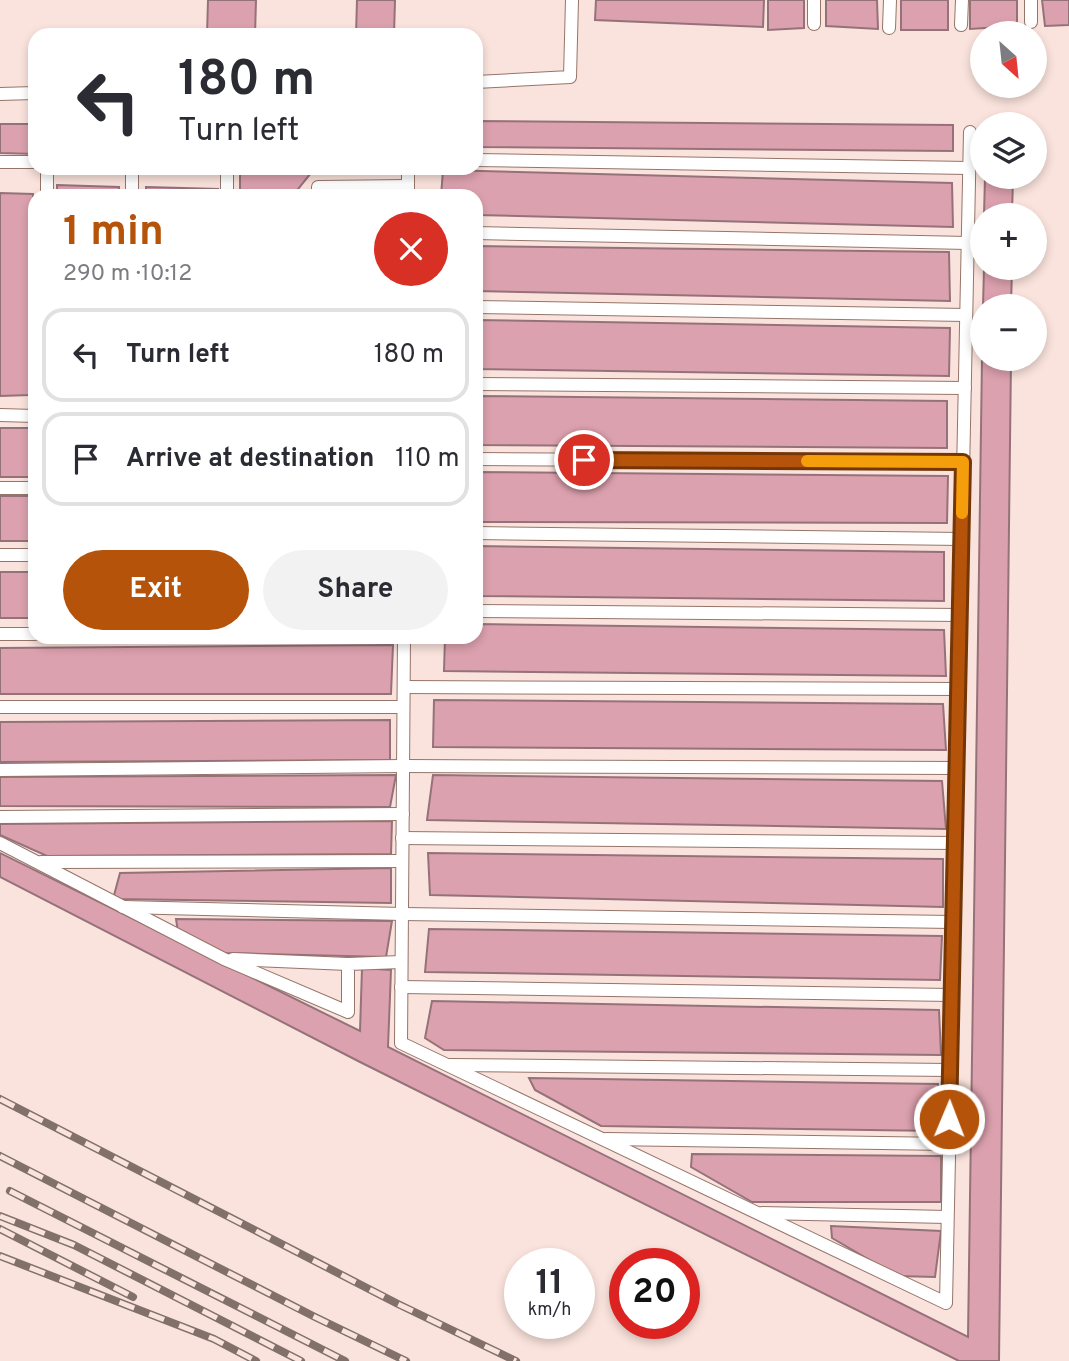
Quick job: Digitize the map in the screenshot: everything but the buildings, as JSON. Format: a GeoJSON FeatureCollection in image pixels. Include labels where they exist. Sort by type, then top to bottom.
{"type":"FeatureCollection","features":[{"type":"Feature","properties":{"kind":"lane"},"geometry":{"type":"LineString","coordinates":[[483,82],[570,77],[572,0]]}},
{"type":"Feature","properties":{"kind":"lane"},"geometry":{"type":"LineString","coordinates":[[814,0],[814,24]]}},
{"type":"Feature","properties":{"kind":"lane"},"geometry":{"type":"LineString","coordinates":[[890,0],[890,28]]}},
{"type":"Feature","properties":{"kind":"lane"},"geometry":{"type":"LineString","coordinates":[[961,25],[962,0]]}},
{"type":"Feature","properties":{"kind":"lane"},"geometry":{"type":"LineString","coordinates":[[1031,0],[1031,21]]}},
{"type":"Feature","properties":{"kind":"lane"},"geometry":{"type":"LineString","coordinates":[[0,94],[28,93]]}},
{"type":"Feature","properties":{"kind":"lane"},"geometry":{"type":"LineString","coordinates":[[404,644],[401,1043],[946,1303],[970,132]]}},
{"type":"Feature","properties":{"kind":"lane"},"geometry":{"type":"LineString","coordinates":[[483,160],[969,169]]}},
{"type":"Feature","properties":{"kind":"lane"},"geometry":{"type":"LineString","coordinates":[[0,162],[28,162]]}},
{"type":"Feature","properties":{"kind":"lane"},"geometry":{"type":"LineString","coordinates":[[318,189],[363,189]]}},
{"type":"Feature","properties":{"kind":"lane"},"geometry":{"type":"LineString","coordinates":[[483,233],[968,243]]}},
{"type":"Feature","properties":{"kind":"lane"},"geometry":{"type":"LineString","coordinates":[[483,307],[966,315]]}},
{"type":"Feature","properties":{"kind":"lane"},"geometry":{"type":"LineString","coordinates":[[483,384],[965,388]]}},
{"type":"Feature","properties":{"kind":"lane"},"geometry":{"type":"LineString","coordinates":[[0,415],[28,416]]}},
{"type":"Feature","properties":{"kind":"lane"},"geometry":{"type":"LineString","coordinates":[[483,459],[963,462]]}},
{"type":"Feature","properties":{"kind":"lane"},"geometry":{"type":"LineString","coordinates":[[0,488],[28,488]]}},
{"type":"Feature","properties":{"kind":"lane"},"geometry":{"type":"LineString","coordinates":[[483,533],[962,539]]}},
{"type":"Feature","properties":{"kind":"lane"},"geometry":{"type":"LineString","coordinates":[[0,555],[28,555]]}},
{"type":"Feature","properties":{"kind":"lane"},"geometry":{"type":"LineString","coordinates":[[483,611],[960,615]]}},
{"type":"Feature","properties":{"kind":"lane"},"geometry":{"type":"LineString","coordinates":[[0,634],[28,634]]}},
{"type":"Feature","properties":{"kind":"lane"},"geometry":{"type":"LineString","coordinates":[[404,687],[958,689]]}},
{"type":"Feature","properties":{"kind":"lane"},"geometry":{"type":"LineString","coordinates":[[0,707],[404,707]]}},
{"type":"Feature","properties":{"kind":"lane"},"geometry":{"type":"LineString","coordinates":[[0,770],[403,766],[957,768]]}},
{"type":"Feature","properties":{"kind":"lane"},"geometry":{"type":"LineString","coordinates":[[0,817],[403,814]]}},
{"type":"Feature","properties":{"kind":"lane"},"geometry":{"type":"LineString","coordinates":[[402,838],[955,843]]}},
{"type":"Feature","properties":{"kind":"lane"},"geometry":{"type":"LineString","coordinates":[[0,843],[224,959],[348,1012],[348,964]]}},
{"type":"Feature","properties":{"kind":"lane"},"geometry":{"type":"LineString","coordinates":[[37,862],[402,861]]}},
{"type":"Feature","properties":{"kind":"lane"},"geometry":{"type":"LineString","coordinates":[[123,906],[402,914],[953,922]]}},
{"type":"Feature","properties":{"kind":"lane"},"geometry":{"type":"LineString","coordinates":[[224,959],[348,964],[401,962]]}},
{"type":"Feature","properties":{"kind":"lane"},"geometry":{"type":"LineString","coordinates":[[401,987],[952,995]]}},
{"type":"Feature","properties":{"kind":"lane"},"geometry":{"type":"LineString","coordinates":[[447,1065],[950,1070]]}},
{"type":"Feature","properties":{"kind":"lane"},"geometry":{"type":"LineString","coordinates":[[600,1139],[949,1144]]}},
{"type":"Feature","properties":{"kind":"lane"},"geometry":{"type":"LineString","coordinates":[[758,1213],[947,1217]]}},
{"type":"Feature","properties":{"kind":"railway"},"geometry":{"type":"LineString","coordinates":[[0,1099],[398,1304],[516,1361]]}},
{"type":"Feature","properties":{"kind":"railway"},"geometry":{"type":"LineString","coordinates":[[0,1156],[406,1361]]}},
{"type":"Feature","properties":{"kind":"railway"},"geometry":{"type":"LineString","coordinates":[[10,1191],[345,1361]]}},
{"type":"Feature","properties":{"kind":"railway"},"geometry":{"type":"LineString","coordinates":[[0,1216],[74,1245],[301,1361]]}},
{"type":"Feature","properties":{"kind":"railway"},"geometry":{"type":"LineString","coordinates":[[0,1229],[133,1297]]}},
{"type":"Feature","properties":{"kind":"railway"},"geometry":{"type":"LineString","coordinates":[[0,1256],[214,1339],[256,1361]]}},
{"type":"Feature","properties":{"kind":"slow traffic"},"geometry":{"type":"LineString","coordinates":[[807,461],[963,462],[962,513]]}},
{"type":"Feature","properties":{"kind":"route"},"geometry":{"type":"LineString","coordinates":[[584,460],[963,462],[949,1119]]}}]}
